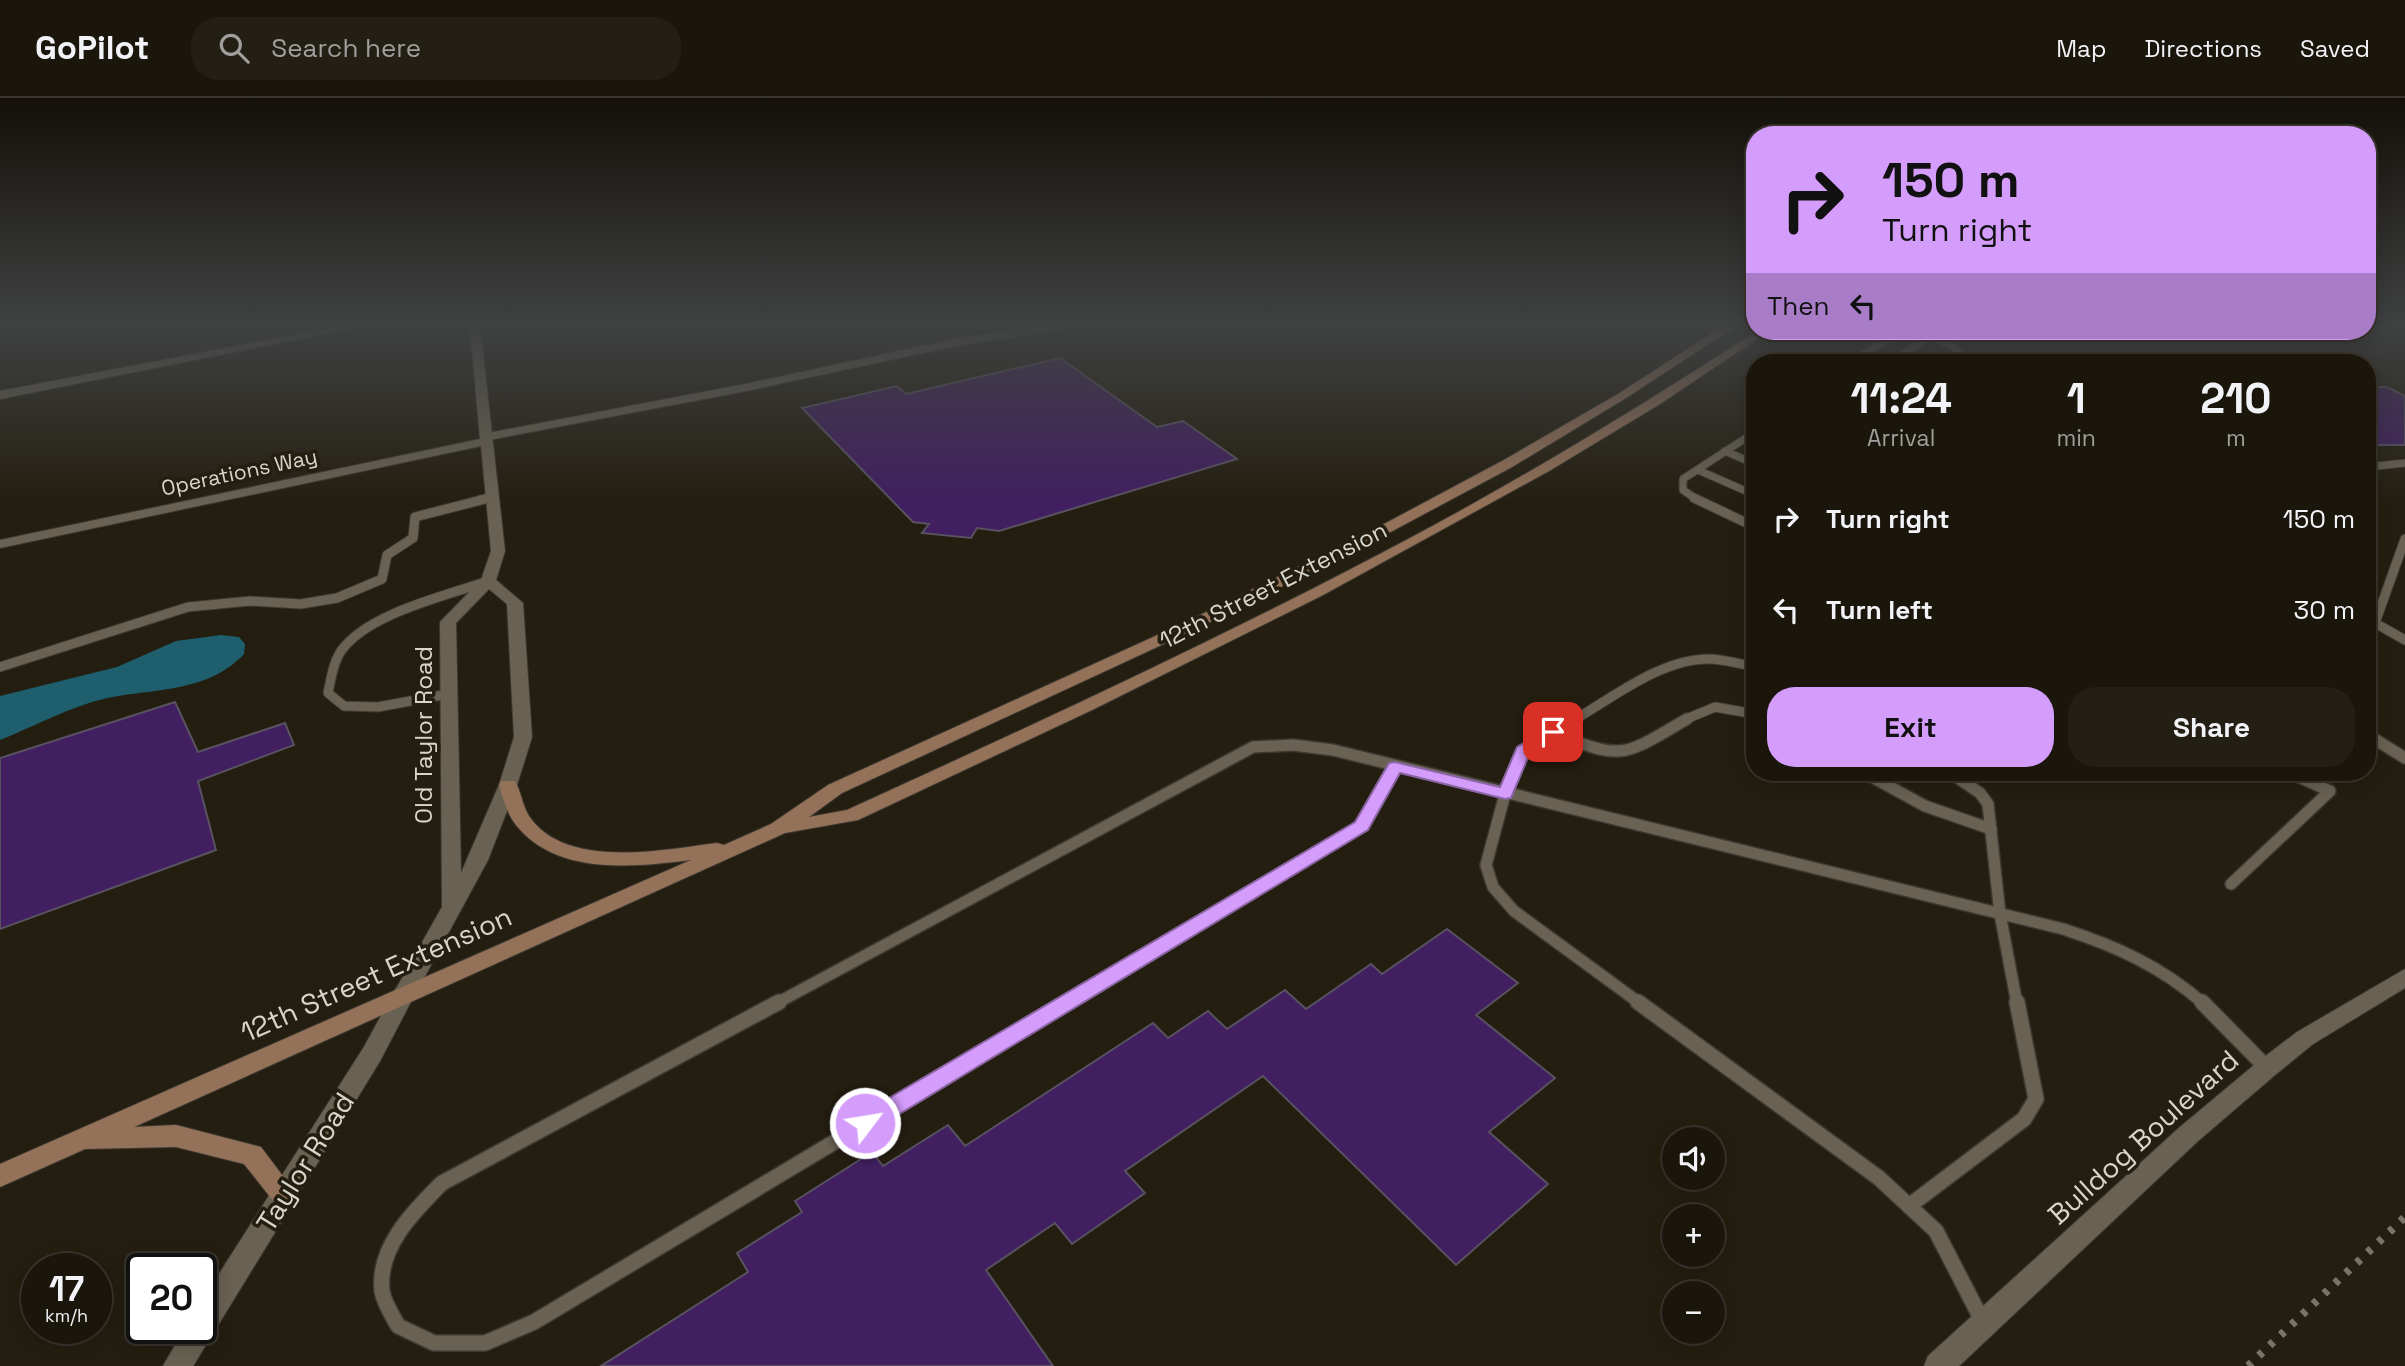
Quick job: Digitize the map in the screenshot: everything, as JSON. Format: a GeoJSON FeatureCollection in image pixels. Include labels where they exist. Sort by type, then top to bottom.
{"type":"FeatureCollection","features":[{"type":"Feature","properties":{"kind":"main road","name":"12th Street Extension"},"geometry":{"type":"LineString","coordinates":[[0,1177],[778,829],[835,789],[1189,626],[1378,533],[1507,464],[1639,385]]}},
{"type":"Feature","properties":{"kind":"main road","name":"12th Street Extension"},"geometry":{"type":"LineString","coordinates":[[778,829],[851,816],[1254,626],[1401,550],[1531,477],[1682,385]]}},
{"type":"Feature","properties":{"kind":"main road"},"geometry":{"type":"LineString","coordinates":[[508,785],[523,821],[554,848],[617,861],[734,848]]}},
{"type":"Feature","properties":{"kind":"main road"},"geometry":{"type":"LineString","coordinates":[[78,1141],[176,1136],[251,1155],[284,1195]]}},
{"type":"Feature","properties":{"kind":"street"},"geometry":{"type":"LineString","coordinates":[[0,395],[51,385]]}},
{"type":"Feature","properties":{"kind":"street","name":"Old Taylor Road"},"geometry":{"type":"LineString","coordinates":[[451,905],[448,622],[488,581],[498,551],[481,385]]}},
{"type":"Feature","properties":{"kind":"street","name":"Operations Way"},"geometry":{"type":"LineString","coordinates":[[0,544],[486,439]]}},
{"type":"Feature","properties":{"kind":"street","name":"Old Taylor Road"},"geometry":{"type":"LineString","coordinates":[[404,994],[478,860],[508,785],[523,737],[515,603],[488,581]]}},
{"type":"Feature","properties":{"kind":"street","name":"Bulldog Boulevard"},"geometry":{"type":"LineString","coordinates":[[1938,1366],[2189,1135],[2267,1068],[2305,1038],[2405,977]]}},
{"type":"Feature","properties":{"kind":"street","name":"Taylor Road"},"geometry":{"type":"LineString","coordinates":[[217,1302],[372,1054],[404,994]]}},
{"type":"Feature","properties":{"kind":"street","name":"Taylor Road"},"geometry":{"type":"LineString","coordinates":[[177,1366],[191,1344]]}},
{"type":"Feature","properties":{"kind":"lane"},"geometry":{"type":"LineString","coordinates":[[486,439],[756,385]]}},
{"type":"Feature","properties":{"kind":"lane"},"geometry":{"type":"LineString","coordinates":[[1746,439],[1683,480],[1683,490],[1700,502],[1746,523]]}},
{"type":"Feature","properties":{"kind":"lane"},"geometry":{"type":"LineString","coordinates":[[1725,451],[1746,460]]}},
{"type":"Feature","properties":{"kind":"lane"},"geometry":{"type":"LineString","coordinates":[[2376,465],[2388,462],[2405,463]]}},
{"type":"Feature","properties":{"kind":"lane"},"geometry":{"type":"LineString","coordinates":[[1698,470],[1746,491]]}},
{"type":"Feature","properties":{"kind":"lane"},"geometry":{"type":"LineString","coordinates":[[0,667],[188,607],[250,601],[301,604],[337,598],[382,579],[387,555],[413,538],[415,517],[444,507],[492,498]]}},
{"type":"Feature","properties":{"kind":"lane"},"geometry":{"type":"LineString","coordinates":[[2376,609],[2405,539]]}},
{"type":"Feature","properties":{"kind":"lane"},"geometry":{"type":"LineString","coordinates":[[448,694],[379,707],[344,706],[328,692],[344,648],[376,623],[488,581]]}},
{"type":"Feature","properties":{"kind":"lane"},"geometry":{"type":"LineString","coordinates":[[2376,624],[2405,640]]}},
{"type":"Feature","properties":{"kind":"lane"},"geometry":{"type":"LineString","coordinates":[[1746,666],[1712,660],[1688,661],[1654,674],[1523,750],[1505,794],[1486,865],[1493,887],[1514,911],[1879,1178],[1936,1231],[1984,1324]]}},
{"type":"Feature","properties":{"kind":"lane"},"geometry":{"type":"LineString","coordinates":[[1553,732],[1595,750],[1631,752],[1708,709],[1746,711]]}},
{"type":"Feature","properties":{"kind":"lane"},"geometry":{"type":"LineString","coordinates":[[2376,740],[2405,758]]}},
{"type":"Feature","properties":{"kind":"lane"},"geometry":{"type":"LineString","coordinates":[[1395,767],[1362,826],[534,1322],[485,1343],[434,1343],[398,1326],[382,1291],[387,1255],[411,1214],[442,1183],[1253,747],[1280,742],[1300,744],[1395,767],[1505,794],[2000,914],[2094,938],[2138,957],[2196,996],[2231,1028],[2267,1068]]}},
{"type":"Feature","properties":{"kind":"lane"},"geometry":{"type":"LineString","coordinates":[[1879,781],[1925,806],[1991,829]]}},
{"type":"Feature","properties":{"kind":"lane"},"geometry":{"type":"LineString","coordinates":[[1909,1206],[2024,1119],[2036,1098],[2000,914],[1988,804],[1980,793],[1962,781]]}},
{"type":"Feature","properties":{"kind":"lane"},"geometry":{"type":"LineString","coordinates":[[2231,884],[2330,791],[2308,781]]}},
{"type":"Feature","properties":{"kind":"water"},"geometry":{"type":"Polygon","coordinates":[[[221,635],[239,637],[245,644],[244,654],[228,668],[210,678],[171,689],[89,703],[0,740],[0,696],[117,667],[176,641],[221,635]]]}},
{"type":"Feature","properties":{"kind":"building"},"geometry":{"type":"Polygon","coordinates":[[[944,385],[1098,385],[1157,427],[1183,421],[1237,459],[999,531],[977,528],[971,538],[922,533],[929,524],[913,522],[802,408],[897,386],[906,394],[944,385]]]}},
{"type":"Feature","properties":{"kind":"building"},"geometry":{"type":"Polygon","coordinates":[[[2376,387],[2387,387],[2405,396],[2405,445],[2376,445],[2376,387]]]}},
{"type":"Feature","properties":{"kind":"building"},"geometry":{"type":"Polygon","coordinates":[[[175,702],[198,752],[285,723],[294,745],[198,781],[216,850],[0,929],[0,758],[175,702]]]}},
{"type":"Feature","properties":{"kind":"building"},"geometry":{"type":"Polygon","coordinates":[[[1447,929],[1518,983],[1476,1015],[1555,1078],[1489,1132],[1548,1184],[1456,1265],[1263,1076],[1125,1171],[1145,1193],[1072,1244],[1055,1223],[986,1270],[1053,1366],[601,1366],[748,1272],[737,1253],[802,1212],[795,1201],[872,1152],[883,1166],[948,1125],[965,1146],[1153,1023],[1168,1038],[1208,1011],[1227,1029],[1285,990],[1306,1009],[1371,964],[1382,974],[1447,929]]]}},
{"type":"Feature","properties":{"kind":"railway"},"geometry":{"type":"LineString","coordinates":[[2248,1366],[2405,1217]]}},
{"type":"Feature","properties":{"kind":"route"},"geometry":{"type":"LineString","coordinates":[[865,1123],[1362,826],[1395,767],[1505,794],[1523,750],[1553,732]]}}]}
